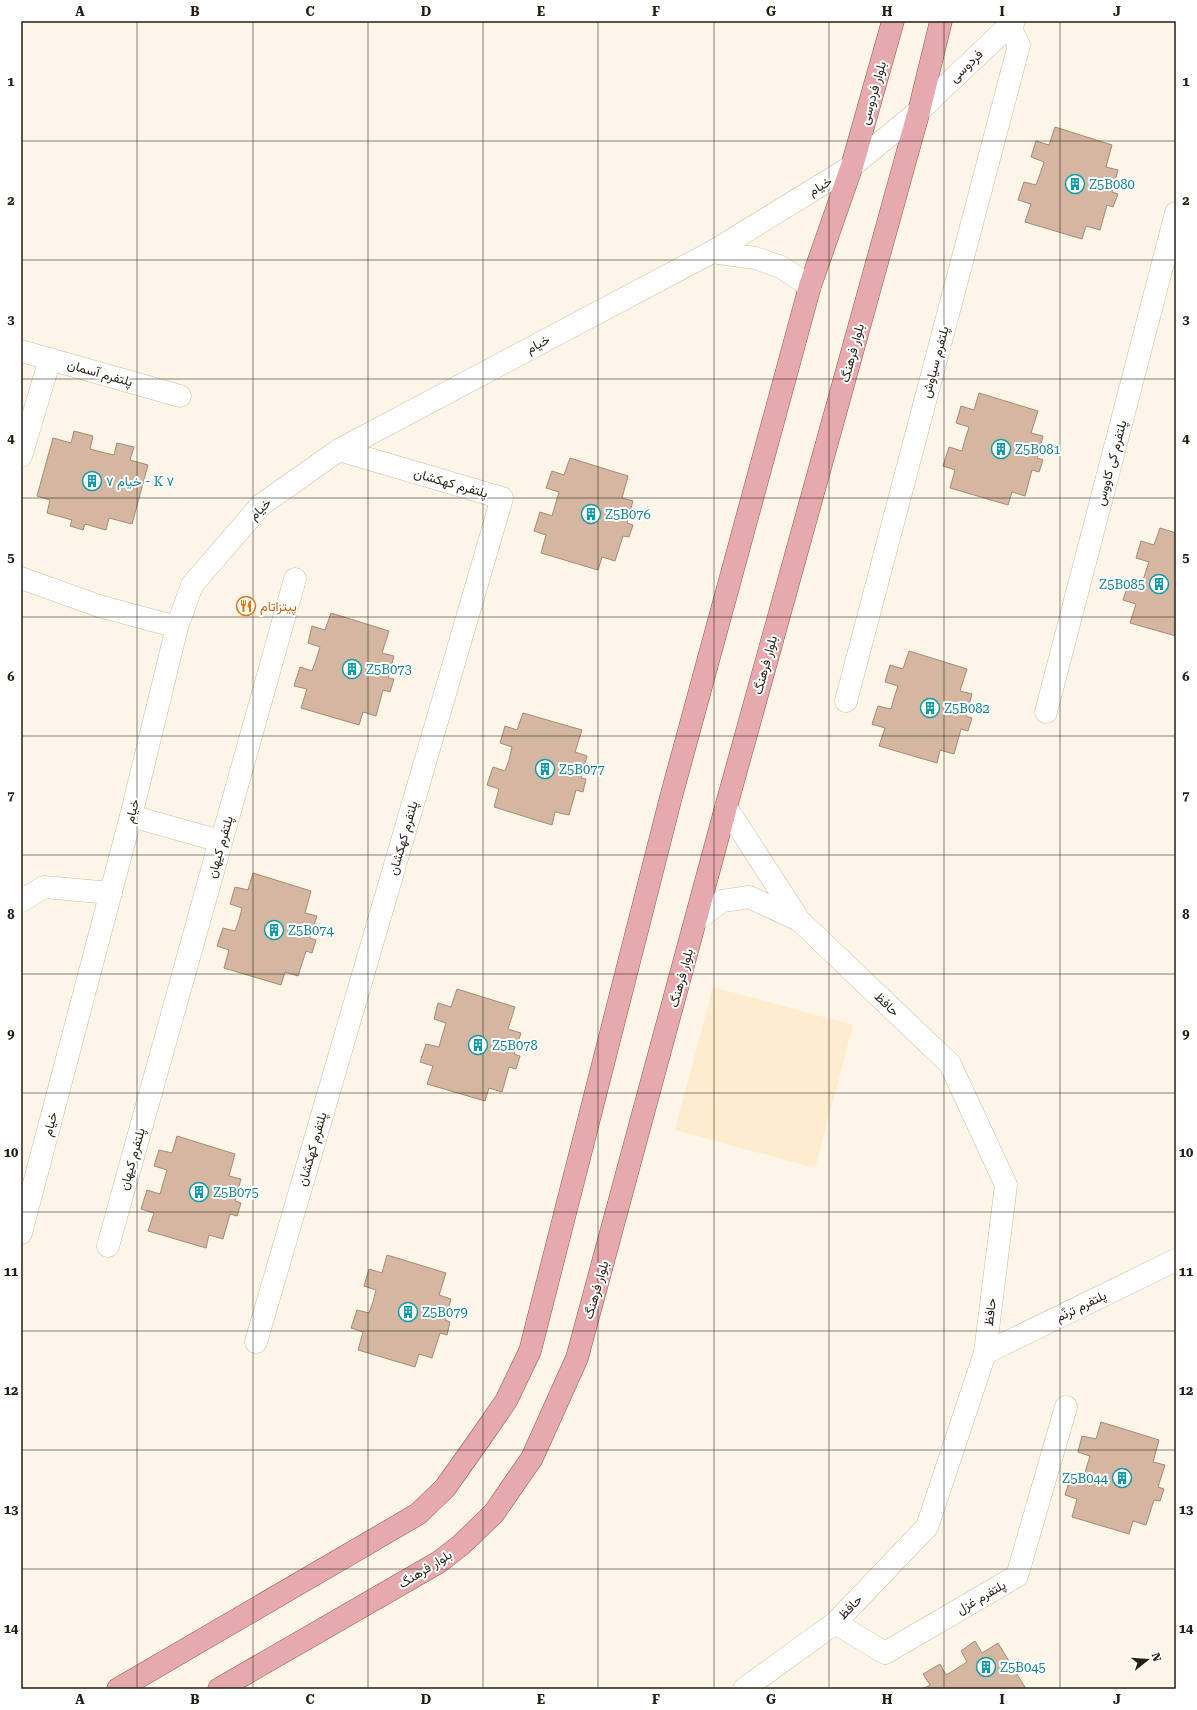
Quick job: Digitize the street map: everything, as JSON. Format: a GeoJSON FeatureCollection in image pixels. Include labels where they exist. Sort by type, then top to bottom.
{"type":"FeatureCollection","features":[{"type":"Feature","properties":{"kind":"main road","name":"بلوار فردوسی"},"geometry":{"type":"LineString","coordinates":[[852,166],[893,21]]}},
{"type":"Feature","properties":{"kind":"main road"},"geometry":{"type":"LineString","coordinates":[[919,111],[941,21]]}},
{"type":"Feature","properties":{"kind":"main road","name":"بلوار فرهنگ"},"geometry":{"type":"LineString","coordinates":[[219,1689],[439,1562],[461,1545],[494,1513],[532,1458],[577,1358],[726,807],[919,111]]}},
{"type":"Feature","properties":{"kind":"main road"},"geometry":{"type":"LineString","coordinates":[[118,1689],[418,1514],[445,1488],[506,1401],[530,1350],[671,797],[810,286],[852,166]]}},
{"type":"Feature","properties":{"kind":"street","name":"فردوسی"},"geometry":{"type":"LineString","coordinates":[[919,111],[1012,23]]}},
{"type":"Feature","properties":{"kind":"street","name":"پلتفرم سیاوش"},"geometry":{"type":"LineString","coordinates":[[846,701],[1019,45],[1012,23]]}},
{"type":"Feature","properties":{"kind":"street","name":"خیام"},"geometry":{"type":"LineString","coordinates":[[21,1233],[131,816],[177,627],[192,585],[261,505],[339,450],[712,252],[852,166],[919,111]]}},
{"type":"Feature","properties":{"kind":"street","name":"پلتفرم کی کاووس"},"geometry":{"type":"LineString","coordinates":[[1046,712],[1176,213]]}},
{"type":"Feature","properties":{"kind":"street"},"geometry":{"type":"LineString","coordinates":[[712,252],[755,258],[768,262],[781,267],[810,286]]}},
{"type":"Feature","properties":{"kind":"street","name":"پلتفرم آسمان"},"geometry":{"type":"LineString","coordinates":[[21,351],[180,396]]}},
{"type":"Feature","properties":{"kind":"street"},"geometry":{"type":"LineString","coordinates":[[21,456],[50,359]]}},
{"type":"Feature","properties":{"kind":"street","name":"پلتفرم کهکشان"},"geometry":{"type":"LineString","coordinates":[[256,1342],[502,498],[339,450]]}},
{"type":"Feature","properties":{"kind":"street"},"geometry":{"type":"LineString","coordinates":[[21,578],[100,606],[177,627]]}},
{"type":"Feature","properties":{"kind":"street","name":"پلتفرم کیهان"},"geometry":{"type":"LineString","coordinates":[[131,816],[220,841],[108,1246],[295,579]]}},
{"type":"Feature","properties":{"kind":"street"},"geometry":{"type":"LineString","coordinates":[[726,807],[799,920]]}},
{"type":"Feature","properties":{"kind":"street"},"geometry":{"type":"LineString","coordinates":[[21,901],[44,887],[111,893]]}},
{"type":"Feature","properties":{"kind":"street"},"geometry":{"type":"LineString","coordinates":[[696,920],[722,900],[749,897],[799,920]]}},
{"type":"Feature","properties":{"kind":"street","name":"حافظ"},"geometry":{"type":"LineString","coordinates":[[744,1689],[835,1623],[927,1526],[985,1353],[1006,1185],[950,1064],[799,920]]}},
{"type":"Feature","properties":{"kind":"street","name":"پلتفرم ترنّم"},"geometry":{"type":"LineString","coordinates":[[985,1353],[1176,1260]]}},
{"type":"Feature","properties":{"kind":"street","name":"پلتفرم غزل"},"geometry":{"type":"LineString","coordinates":[[835,1623],[885,1653],[1016,1576],[1066,1406]]}},
{"type":"Feature","properties":{"kind":"shaded area"},"geometry":{"type":"Polygon","coordinates":[[[713,987],[853,1025],[815,1168],[675,1130],[713,987]]]}},
{"type":"Feature","properties":{"kind":"building","name":"Z5B080"},"geometry":{"type":"Polygon","coordinates":[[[1055,127],[1112,145],[1106,167],[1118,170],[1112,192],[1118,194],[1113,207],[1107,205],[1100,230],[1086,226],[1082,239],[1025,222],[1031,204],[1018,200],[1024,182],[1036,185],[1044,162],[1031,157],[1036,141],[1049,145],[1055,127]]]}},
{"type":"Feature","properties":{"kind":"building","name":"Z5B081"},"geometry":{"type":"Polygon","coordinates":[[[979,393],[1038,411],[1031,433],[1043,436],[1037,458],[1043,460],[1039,472],[1032,470],[1025,496],[1012,492],[1008,505],[950,488],[955,470],[943,466],[949,447],[962,451],[969,427],[956,423],[961,406],[974,410],[979,393]]]}},
{"type":"Feature","properties":{"kind":"building","name":"خیام ۷ - K ۷"},"geometry":{"type":"Polygon","coordinates":[[[74,431],[93,436],[90,449],[101,452],[114,455],[117,443],[134,447],[130,460],[148,465],[132,524],[109,518],[106,530],[85,524],[83,530],[70,526],[72,520],[47,513],[50,500],[37,496],[53,438],[71,443],[74,431]]]}},
{"type":"Feature","properties":{"kind":"building","name":"Z5B076"},"geometry":{"type":"Polygon","coordinates":[[[570,458],[628,476],[622,498],[633,501],[627,523],[633,525],[629,537],[623,536],[615,561],[602,557],[598,570],[541,553],[546,535],[534,531],[540,512],[552,516],[559,492],[546,488],[552,471],[564,475],[570,458]]]}},
{"type":"Feature","properties":{"kind":"building","name":"Z5B085"},"geometry":{"type":"Polygon","coordinates":[[[1160,528],[1176,533],[1176,636],[1130,623],[1136,604],[1123,600],[1129,582],[1141,586],[1149,562],[1136,558],[1141,541],[1154,545],[1160,528]]]}},
{"type":"Feature","properties":{"kind":"building","name":"Z5B073"},"geometry":{"type":"Polygon","coordinates":[[[331,613],[389,631],[382,653],[394,656],[388,678],[394,679],[390,692],[383,690],[376,716],[363,712],[359,725],[301,708],[307,689],[294,686],[300,667],[312,671],[320,647],[308,643],[312,626],[325,630],[331,613]]]}},
{"type":"Feature","properties":{"kind":"building","name":"Z5B082"},"geometry":{"type":"Polygon","coordinates":[[[909,651],[967,669],[960,691],[972,694],[966,716],[972,718],[968,731],[961,729],[954,754],[940,750],[937,763],[879,746],[885,728],[872,724],[878,706],[891,709],[898,686],[885,682],[890,665],[903,669],[909,651]]]}},
{"type":"Feature","properties":{"kind":"building","name":"Z5B077"},"geometry":{"type":"Polygon","coordinates":[[[523,713],[582,730],[575,752],[587,756],[581,778],[586,779],[583,792],[576,790],[569,815],[555,812],[552,825],[494,807],[499,789],[487,785],[493,767],[505,771],[509,760],[512,747],[500,743],[505,726],[517,730],[523,713]]]}},
{"type":"Feature","properties":{"kind":"building","name":"Z5B074"},"geometry":{"type":"Polygon","coordinates":[[[253,873],[311,891],[305,913],[317,916],[310,938],[316,940],[312,953],[306,951],[298,976],[285,972],[281,985],[224,968],[229,950],[217,946],[223,928],[235,931],[239,920],[242,908],[230,904],[235,887],[248,890],[253,873]]]}},
{"type":"Feature","properties":{"kind":"building","name":"Z5B078"},"geometry":{"type":"Polygon","coordinates":[[[457,989],[515,1007],[508,1029],[521,1033],[514,1054],[520,1056],[516,1069],[509,1067],[502,1092],[489,1088],[485,1101],[427,1084],[433,1066],[420,1062],[426,1044],[439,1047],[446,1023],[434,1019],[438,1003],[451,1007],[457,989]]]}},
{"type":"Feature","properties":{"kind":"building","name":"Z5B075"},"geometry":{"type":"Polygon","coordinates":[[[177,1136],[235,1154],[229,1176],[241,1179],[235,1201],[241,1203],[237,1216],[230,1214],[223,1239],[209,1235],[206,1248],[148,1231],[154,1213],[141,1209],[147,1190],[160,1194],[167,1170],[154,1166],[159,1150],[172,1153],[177,1136]]]}},
{"type":"Feature","properties":{"kind":"building","name":"Z5B079"},"geometry":{"type":"Polygon","coordinates":[[[387,1255],[446,1273],[439,1295],[451,1299],[445,1320],[450,1322],[447,1335],[440,1333],[432,1358],[419,1354],[415,1367],[358,1350],[363,1332],[351,1328],[357,1310],[369,1313],[373,1302],[376,1290],[364,1286],[369,1269],[382,1273],[387,1255]]]}},
{"type":"Feature","properties":{"kind":"building","name":"Z5B044"},"geometry":{"type":"Polygon","coordinates":[[[1101,1422],[1159,1440],[1153,1462],[1165,1465],[1158,1487],[1164,1489],[1160,1501],[1154,1500],[1146,1525],[1133,1521],[1129,1534],[1072,1517],[1077,1499],[1065,1495],[1071,1476],[1083,1480],[1090,1456],[1078,1452],[1082,1436],[1096,1439],[1101,1422]]]}},
{"type":"Feature","properties":{"kind":"building","name":"Z5B045"},"geometry":{"type":"Polygon","coordinates":[[[975,1641],[982,1653],[998,1643],[1026,1689],[923,1689],[930,1685],[923,1674],[940,1664],[946,1675],[956,1669],[967,1662],[961,1651],[975,1641]]]}},
{"type":"Feature","properties":{"kind":"place","name":"Z5B080"},"geometry":{"type":"Point","coordinates":[1075,184]}},
{"type":"Feature","properties":{"kind":"place","name":"Z5B081"},"geometry":{"type":"Point","coordinates":[1001,449]}},
{"type":"Feature","properties":{"kind":"place","name":"خیام ۷ - K ۷"},"geometry":{"type":"Point","coordinates":[92,481]}},
{"type":"Feature","properties":{"kind":"place","name":"Z5B076"},"geometry":{"type":"Point","coordinates":[591,514]}},
{"type":"Feature","properties":{"kind":"place","name":"Z5B085"},"geometry":{"type":"Point","coordinates":[1159,584]}},
{"type":"Feature","properties":{"kind":"place","name":"پیتزاتام"},"geometry":{"type":"Point","coordinates":[246,606]}},
{"type":"Feature","properties":{"kind":"place","name":"Z5B073"},"geometry":{"type":"Point","coordinates":[352,669]}},
{"type":"Feature","properties":{"kind":"place","name":"Z5B082"},"geometry":{"type":"Point","coordinates":[930,708]}},
{"type":"Feature","properties":{"kind":"place","name":"Z5B077"},"geometry":{"type":"Point","coordinates":[545,769]}},
{"type":"Feature","properties":{"kind":"place","name":"Z5B074"},"geometry":{"type":"Point","coordinates":[274,930]}},
{"type":"Feature","properties":{"kind":"place","name":"Z5B078"},"geometry":{"type":"Point","coordinates":[478,1045]}},
{"type":"Feature","properties":{"kind":"place","name":"Z5B075"},"geometry":{"type":"Point","coordinates":[199,1192]}},
{"type":"Feature","properties":{"kind":"place","name":"Z5B079"},"geometry":{"type":"Point","coordinates":[408,1312]}},
{"type":"Feature","properties":{"kind":"place","name":"Z5B044"},"geometry":{"type":"Point","coordinates":[1122,1478]}},
{"type":"Feature","properties":{"kind":"place","name":"Z5B045"},"geometry":{"type":"Point","coordinates":[986,1667]}}]}
